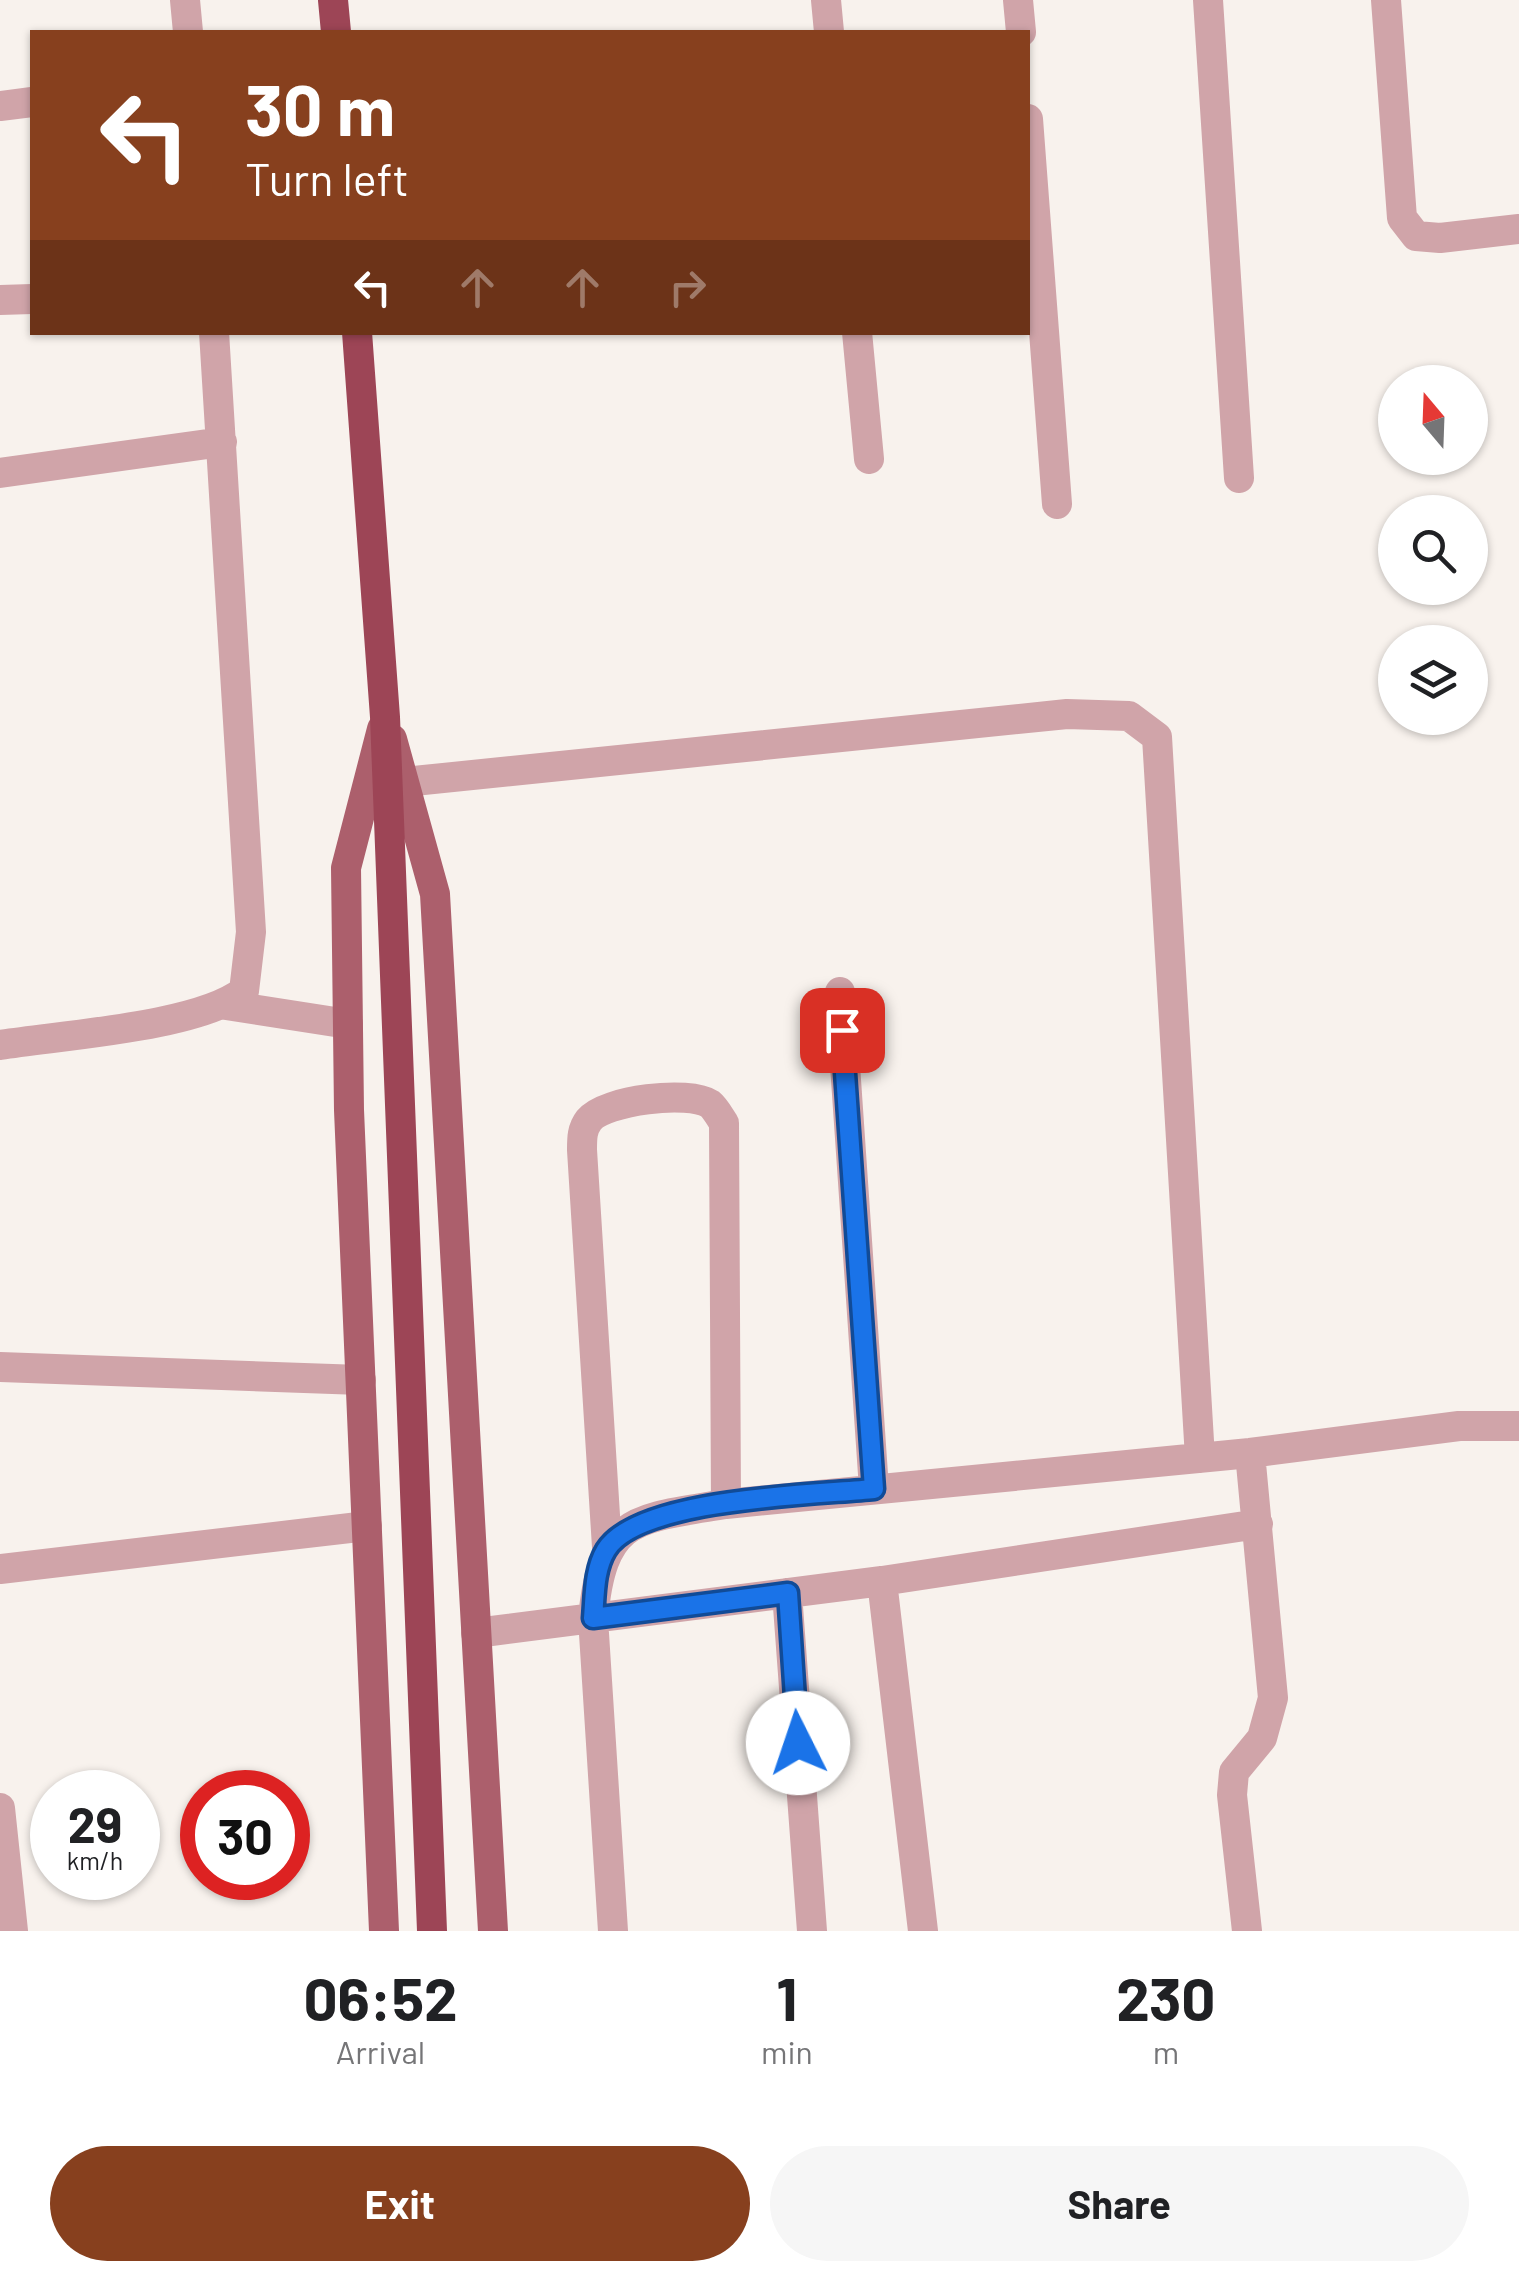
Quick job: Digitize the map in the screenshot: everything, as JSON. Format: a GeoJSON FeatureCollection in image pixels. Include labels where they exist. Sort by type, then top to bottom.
{"type":"FeatureCollection","features":[{"type":"Feature","properties":{"kind":"highway"},"geometry":{"type":"LineString","coordinates":[[333,0],[336,30]]}},
{"type":"Feature","properties":{"kind":"highway"},"geometry":{"type":"LineString","coordinates":[[358,335],[386,717],[432,1931]]}},
{"type":"Feature","properties":{"kind":"main road"},"geometry":{"type":"LineString","coordinates":[[386,717],[435,894],[494,1931]]}},
{"type":"Feature","properties":{"kind":"main road"},"geometry":{"type":"LineString","coordinates":[[384,1931],[348,1024],[346,868],[386,717]]}},
{"type":"Feature","properties":{"kind":"street"},"geometry":{"type":"LineString","coordinates":[[185,0],[188,30]]}},
{"type":"Feature","properties":{"kind":"street"},"geometry":{"type":"LineString","coordinates":[[826,0],[830,30]]}},
{"type":"Feature","properties":{"kind":"street"},"geometry":{"type":"LineString","coordinates":[[1018,0],[1021,30]]}},
{"type":"Feature","properties":{"kind":"street"},"geometry":{"type":"LineString","coordinates":[[1208,0],[1239,478]]}},
{"type":"Feature","properties":{"kind":"street"},"geometry":{"type":"LineString","coordinates":[[1386,0],[1402,218],[1416,236],[1440,238],[1519,229]]}},
{"type":"Feature","properties":{"kind":"street"},"geometry":{"type":"LineString","coordinates":[[0,106],[30,102]]}},
{"type":"Feature","properties":{"kind":"street"},"geometry":{"type":"LineString","coordinates":[[1030,146],[1057,504]]}},
{"type":"Feature","properties":{"kind":"street"},"geometry":{"type":"LineString","coordinates":[[0,300],[30,299]]}},
{"type":"Feature","properties":{"kind":"street"},"geometry":{"type":"LineString","coordinates":[[214,335],[251,932],[244,991],[226,1005]]}},
{"type":"Feature","properties":{"kind":"street"},"geometry":{"type":"LineString","coordinates":[[857,335],[869,459]]}},
{"type":"Feature","properties":{"kind":"street"},"geometry":{"type":"LineString","coordinates":[[0,473],[222,442]]}},
{"type":"Feature","properties":{"kind":"street"},"geometry":{"type":"LineString","coordinates":[[404,782],[1067,714],[1129,716],[1157,737],[1200,1458]]}},
{"type":"Feature","properties":{"kind":"street"},"geometry":{"type":"LineString","coordinates":[[840,992],[874,1489]]}},
{"type":"Feature","properties":{"kind":"street"},"geometry":{"type":"LineString","coordinates":[[0,1045],[226,1005],[348,1024]]}},
{"type":"Feature","properties":{"kind":"street"},"geometry":{"type":"LineString","coordinates":[[607,1548],[582,1132],[590,1117],[610,1106],[689,1096],[712,1105],[724,1122],[726,1504]]}},
{"type":"Feature","properties":{"kind":"street"},"geometry":{"type":"LineString","coordinates":[[0,1368],[361,1380]]}},
{"type":"Feature","properties":{"kind":"street"},"geometry":{"type":"LineString","coordinates":[[612,1931],[593,1618],[598,1569],[607,1548],[626,1530],[651,1516],[726,1504],[1250,1453],[1459,1426],[1519,1426]]}},
{"type":"Feature","properties":{"kind":"street"},"geometry":{"type":"LineString","coordinates":[[1247,1931],[1232,1795],[1234,1772],[1262,1738],[1273,1698],[1250,1453]]}},
{"type":"Feature","properties":{"kind":"street"},"geometry":{"type":"LineString","coordinates":[[476,1633],[882,1581],[1258,1524]]}},
{"type":"Feature","properties":{"kind":"street"},"geometry":{"type":"LineString","coordinates":[[0,1570],[367,1526]]}},
{"type":"Feature","properties":{"kind":"street"},"geometry":{"type":"LineString","coordinates":[[882,1581],[923,1931]]}},
{"type":"Feature","properties":{"kind":"street"},"geometry":{"type":"LineString","coordinates":[[788,1593],[812,1931]]}},
{"type":"Feature","properties":{"kind":"street"},"geometry":{"type":"LineString","coordinates":[[0,1808],[13,1931]]}},
{"type":"Feature","properties":{"kind":"route"},"geometry":{"type":"LineString","coordinates":[[798,1743],[788,1593],[593,1618],[598,1569],[607,1548],[626,1530],[651,1516],[874,1489],[842,1030]]}}]}
